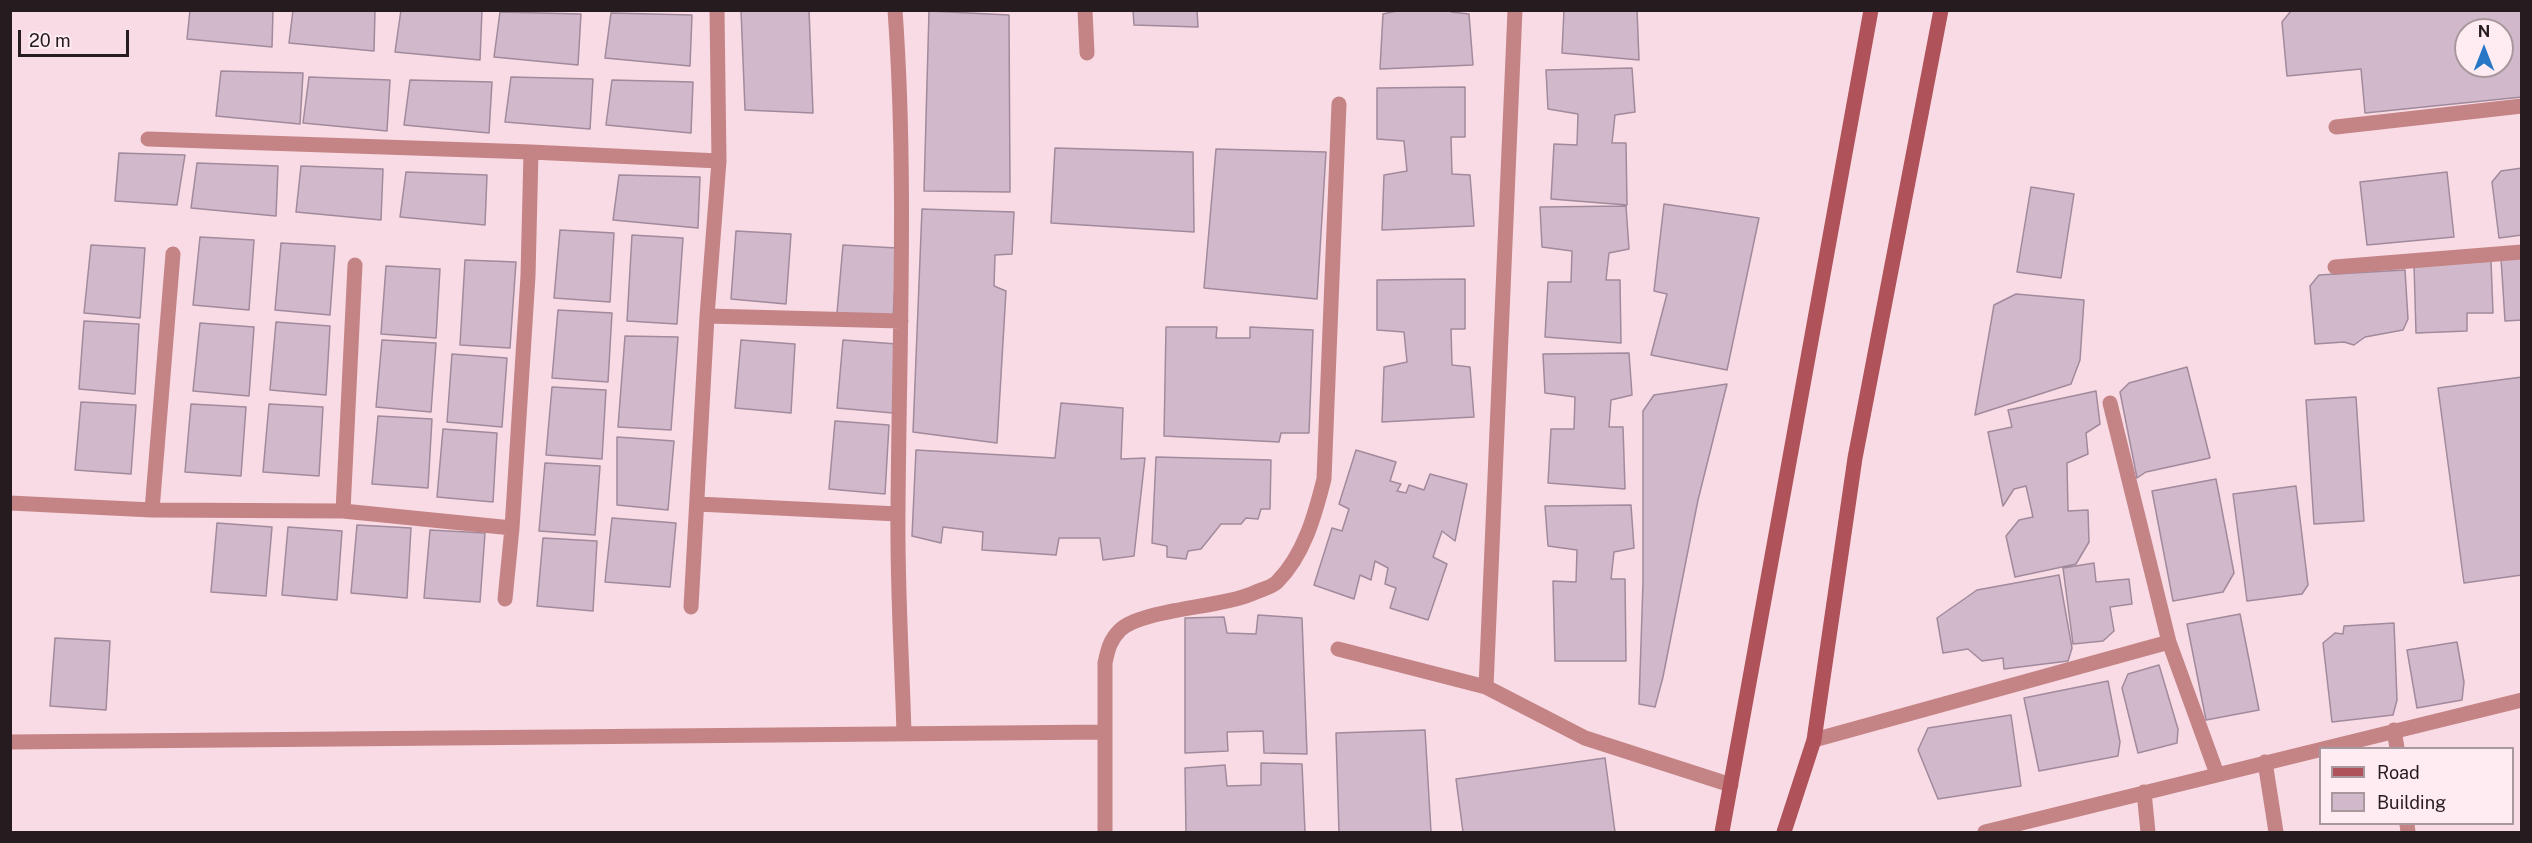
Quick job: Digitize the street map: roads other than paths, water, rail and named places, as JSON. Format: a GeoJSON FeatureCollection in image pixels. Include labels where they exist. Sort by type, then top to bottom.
{"type":"FeatureCollection","features":[{"type":"Feature","properties":{"kind":"street"},"geometry":{"type":"LineString","coordinates":[[691,607],[707,316],[719,161],[717,10]]}},
{"type":"Feature","properties":{"kind":"street"},"geometry":{"type":"LineString","coordinates":[[895,10],[899,70],[901,321],[898,514],[904,734]]}},
{"type":"Feature","properties":{"kind":"street"},"geometry":{"type":"LineString","coordinates":[[1085,10],[1087,54]]}},
{"type":"Feature","properties":{"kind":"street"},"geometry":{"type":"LineString","coordinates":[[1486,687],[1515,10]]}},
{"type":"Feature","properties":{"kind":"street"},"geometry":{"type":"LineString","coordinates":[[1722,832],[1871,10]]}},
{"type":"Feature","properties":{"kind":"street"},"geometry":{"type":"LineString","coordinates":[[1784,832],[1814,740],[1855,458],[1941,10]]}},
{"type":"Feature","properties":{"kind":"street"},"geometry":{"type":"LineString","coordinates":[[1105,832],[1106,663],[1109,643],[1121,628],[1138,619],[1241,599],[1275,584],[1299,552],[1317,508],[1324,479],[1339,104]]}},
{"type":"Feature","properties":{"kind":"street"},"geometry":{"type":"LineString","coordinates":[[2336,127],[2522,106]]}},
{"type":"Feature","properties":{"kind":"street"},"geometry":{"type":"LineString","coordinates":[[148,139],[719,161]]}},
{"type":"Feature","properties":{"kind":"street"},"geometry":{"type":"LineString","coordinates":[[505,599],[512,528],[528,276],[531,152]]}},
{"type":"Feature","properties":{"kind":"street"},"geometry":{"type":"LineString","coordinates":[[2335,267],[2522,252]]}},
{"type":"Feature","properties":{"kind":"street"},"geometry":{"type":"LineString","coordinates":[[152,510],[173,255]]}},
{"type":"Feature","properties":{"kind":"street"},"geometry":{"type":"LineString","coordinates":[[344,511],[355,265]]}},
{"type":"Feature","properties":{"kind":"street"},"geometry":{"type":"LineString","coordinates":[[707,316],[901,321]]}},
{"type":"Feature","properties":{"kind":"street"},"geometry":{"type":"LineString","coordinates":[[2110,403],[2169,642],[2217,774]]}},
{"type":"Feature","properties":{"kind":"street"},"geometry":{"type":"LineString","coordinates":[[10,503],[152,510],[344,511],[512,528]]}},
{"type":"Feature","properties":{"kind":"street"},"geometry":{"type":"LineString","coordinates":[[698,504],[898,514]]}},
{"type":"Feature","properties":{"kind":"street"},"geometry":{"type":"LineString","coordinates":[[1814,740],[2169,642]]}},
{"type":"Feature","properties":{"kind":"street"},"geometry":{"type":"LineString","coordinates":[[1338,649],[1486,687],[1585,738],[1731,784]]}},
{"type":"Feature","properties":{"kind":"street"},"geometry":{"type":"LineString","coordinates":[[2325,747],[2522,700]]}},
{"type":"Feature","properties":{"kind":"street"},"geometry":{"type":"LineString","coordinates":[[2394,730],[2397,747]]}},
{"type":"Feature","properties":{"kind":"street"},"geometry":{"type":"LineString","coordinates":[[10,742],[1106,732]]}},
{"type":"Feature","properties":{"kind":"street"},"geometry":{"type":"LineString","coordinates":[[1985,832],[2319,749]]}},
{"type":"Feature","properties":{"kind":"street"},"geometry":{"type":"LineString","coordinates":[[2265,762],[2276,832]]}},
{"type":"Feature","properties":{"kind":"street"},"geometry":{"type":"LineString","coordinates":[[2144,792],[2148,832]]}}]}
